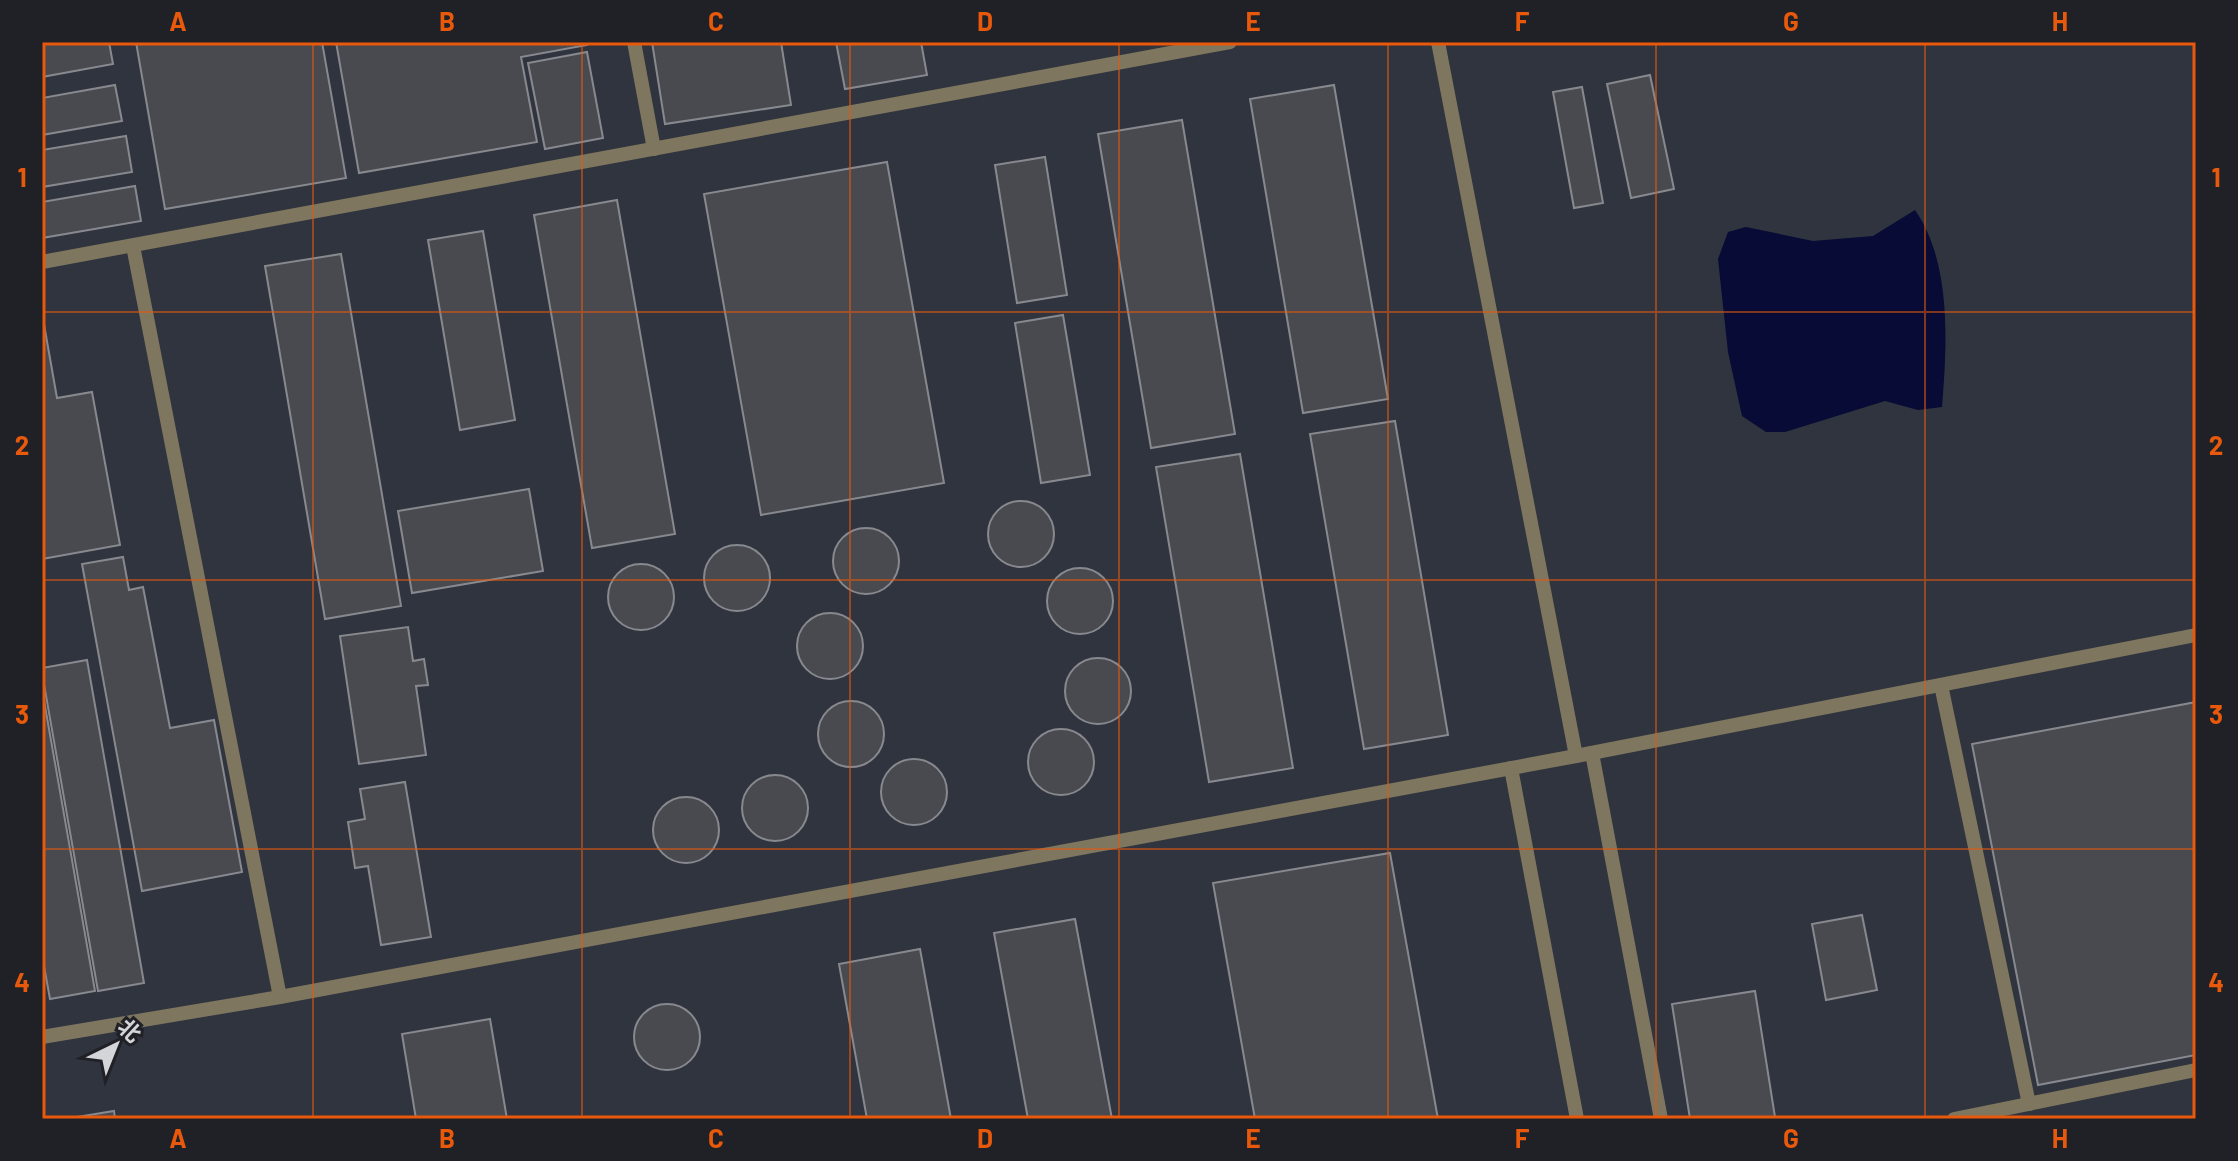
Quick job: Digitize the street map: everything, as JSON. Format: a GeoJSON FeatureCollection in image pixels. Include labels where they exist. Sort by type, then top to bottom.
{"type":"FeatureCollection","features":[{"type":"Feature","properties":{"kind":"lane"},"geometry":{"type":"LineString","coordinates":[[634,42],[654,149]]}},
{"type":"Feature","properties":{"kind":"lane"},"geometry":{"type":"LineString","coordinates":[[42,262],[1230,42]]}},
{"type":"Feature","properties":{"kind":"lane"},"geometry":{"type":"LineString","coordinates":[[1438,42],[1576,756]]}},
{"type":"Feature","properties":{"kind":"lane"},"geometry":{"type":"LineString","coordinates":[[133,246],[280,997]]}},
{"type":"Feature","properties":{"kind":"lane"},"geometry":{"type":"LineString","coordinates":[[42,1037],[280,997],[1576,756],[2196,635]]}},
{"type":"Feature","properties":{"kind":"lane"},"geometry":{"type":"LineString","coordinates":[[1941,685],[2029,1104]]}},
{"type":"Feature","properties":{"kind":"lane"},"geometry":{"type":"LineString","coordinates":[[1592,753],[1661,1119]]}},
{"type":"Feature","properties":{"kind":"lane"},"geometry":{"type":"LineString","coordinates":[[1511,768],[1577,1119]]}},
{"type":"Feature","properties":{"kind":"lane"},"geometry":{"type":"LineString","coordinates":[[1954,1119],[2196,1070]]}},
{"type":"Feature","properties":{"kind":"shaded area"},"geometry":{"type":"Polygon","coordinates":[[[42,42],[2196,42],[2196,1119],[42,1119],[42,42]]]}},
{"type":"Feature","properties":{"kind":"shaded area"},"geometry":{"type":"Polygon","coordinates":[[[1915,210],[1936,254],[1941,279],[1945,331],[1942,407],[1918,410],[1885,401],[1785,432],[1766,432],[1742,416],[1728,352],[1718,259],[1728,232],[1746,227],[1813,241],[1873,236],[1915,210]]]}},
{"type":"Feature","properties":{"kind":"building"},"geometry":{"type":"Polygon","coordinates":[[[42,42],[109,42],[113,64],[42,77],[42,42]]]}},
{"type":"Feature","properties":{"kind":"building"},"geometry":{"type":"Polygon","coordinates":[[[136,42],[322,42],[346,178],[165,209],[136,42]]]}},
{"type":"Feature","properties":{"kind":"building"},"geometry":{"type":"Polygon","coordinates":[[[336,42],[586,42],[587,45],[521,57],[537,142],[359,173],[336,42]]]}},
{"type":"Feature","properties":{"kind":"building"},"geometry":{"type":"Polygon","coordinates":[[[652,42],[781,42],[791,105],[665,124],[652,42]]]}},
{"type":"Feature","properties":{"kind":"building"},"geometry":{"type":"Polygon","coordinates":[[[836,42],[921,42],[927,75],[845,89],[836,42]]]}},
{"type":"Feature","properties":{"kind":"building"},"geometry":{"type":"Polygon","coordinates":[[[587,52],[603,138],[545,149],[528,63],[587,52]]]}},
{"type":"Feature","properties":{"kind":"building"},"geometry":{"type":"Polygon","coordinates":[[[1650,75],[1674,189],[1631,198],[1607,84],[1650,75]]]}},
{"type":"Feature","properties":{"kind":"building"},"geometry":{"type":"Polygon","coordinates":[[[115,85],[122,121],[42,135],[42,98],[115,85]]]}},
{"type":"Feature","properties":{"kind":"building"},"geometry":{"type":"Polygon","coordinates":[[[1334,85],[1388,399],[1303,413],[1250,99],[1334,85]]]}},
{"type":"Feature","properties":{"kind":"building"},"geometry":{"type":"Polygon","coordinates":[[[1582,87],[1603,203],[1574,208],[1553,92],[1582,87]]]}},
{"type":"Feature","properties":{"kind":"building"},"geometry":{"type":"Polygon","coordinates":[[[1182,120],[1235,434],[1151,448],[1098,134],[1182,120]]]}},
{"type":"Feature","properties":{"kind":"building"},"geometry":{"type":"Polygon","coordinates":[[[126,136],[132,172],[42,187],[42,150],[126,136]]]}},
{"type":"Feature","properties":{"kind":"building"},"geometry":{"type":"Polygon","coordinates":[[[1045,157],[1067,295],[1017,303],[995,165],[1045,157]]]}},
{"type":"Feature","properties":{"kind":"building"},"geometry":{"type":"Polygon","coordinates":[[[887,162],[944,483],[761,515],[704,194],[887,162]]]}},
{"type":"Feature","properties":{"kind":"building"},"geometry":{"type":"Polygon","coordinates":[[[135,186],[141,221],[42,238],[42,202],[135,186]]]}},
{"type":"Feature","properties":{"kind":"building"},"geometry":{"type":"Polygon","coordinates":[[[617,200],[675,534],[592,548],[534,215],[617,200]]]}},
{"type":"Feature","properties":{"kind":"building"},"geometry":{"type":"Polygon","coordinates":[[[483,231],[515,420],[460,430],[428,240],[483,231]]]}},
{"type":"Feature","properties":{"kind":"building"},"geometry":{"type":"Polygon","coordinates":[[[341,254],[401,606],[325,619],[265,266],[341,254]]]}},
{"type":"Feature","properties":{"kind":"building"},"geometry":{"type":"Polygon","coordinates":[[[42,313],[57,398],[92,392],[120,545],[42,559],[42,313]]]}},
{"type":"Feature","properties":{"kind":"building"},"geometry":{"type":"Polygon","coordinates":[[[1063,315],[1090,475],[1041,483],[1015,323],[1063,315]]]}},
{"type":"Feature","properties":{"kind":"building"},"geometry":{"type":"Polygon","coordinates":[[[1395,421],[1448,735],[1364,749],[1310,434],[1395,421]]]}},
{"type":"Feature","properties":{"kind":"building"},"geometry":{"type":"Polygon","coordinates":[[[1240,454],[1293,768],[1209,782],[1156,467],[1240,454]]]}},
{"type":"Feature","properties":{"kind":"building"},"geometry":{"type":"Polygon","coordinates":[[[529,489],[543,571],[412,593],[398,511],[529,489]]]}},
{"type":"Feature","properties":{"kind":"building"},"geometry":{"type":"Polygon","coordinates":[[[1021,501],[1034,503],[1044,511],[1052,521],[1052,547],[1044,557],[1034,565],[1021,567],[1008,565],[998,557],[990,547],[988,534],[990,521],[998,511],[1008,503],[1021,501]]]}},
{"type":"Feature","properties":{"kind":"building"},"geometry":{"type":"Polygon","coordinates":[[[866,528],[879,530],[894,543],[899,561],[897,574],[884,589],[866,594],[853,592],[838,579],[833,561],[835,548],[848,533],[866,528]]]}},
{"type":"Feature","properties":{"kind":"building"},"geometry":{"type":"Polygon","coordinates":[[[737,545],[750,547],[760,555],[768,565],[768,591],[760,601],[750,609],[737,611],[724,609],[714,601],[706,591],[704,578],[706,565],[714,555],[724,547],[737,545]]]}},
{"type":"Feature","properties":{"kind":"building"},"geometry":{"type":"Polygon","coordinates":[[[123,557],[129,590],[143,587],[170,728],[214,720],[242,872],[142,891],[82,564],[123,557]]]}},
{"type":"Feature","properties":{"kind":"building"},"geometry":{"type":"Polygon","coordinates":[[[641,564],[654,566],[664,574],[672,584],[672,610],[664,620],[654,628],[641,630],[628,628],[618,620],[610,610],[608,597],[610,584],[618,574],[628,566],[641,564]]]}},
{"type":"Feature","properties":{"kind":"building"},"geometry":{"type":"Polygon","coordinates":[[[1080,568],[1093,570],[1103,578],[1111,588],[1111,614],[1103,624],[1093,632],[1080,634],[1067,632],[1057,624],[1049,614],[1047,601],[1049,588],[1057,578],[1067,570],[1080,568]]]}},
{"type":"Feature","properties":{"kind":"building"},"geometry":{"type":"Polygon","coordinates":[[[830,613],[843,615],[853,623],[861,633],[861,659],[853,669],[843,677],[830,679],[817,677],[807,669],[799,659],[797,646],[799,633],[807,623],[817,615],[830,613]]]}},
{"type":"Feature","properties":{"kind":"building"},"geometry":{"type":"Polygon","coordinates":[[[408,627],[413,661],[424,659],[428,685],[416,686],[426,755],[359,764],[340,636],[408,627]]]}},
{"type":"Feature","properties":{"kind":"building"},"geometry":{"type":"Polygon","coordinates":[[[1098,658],[1111,660],[1126,673],[1131,691],[1129,704],[1116,719],[1098,724],[1085,722],[1070,709],[1065,691],[1067,678],[1080,663],[1098,658]]]}},
{"type":"Feature","properties":{"kind":"building"},"geometry":{"type":"Polygon","coordinates":[[[87,660],[144,983],[98,991],[42,673],[42,668],[87,660]]]}},
{"type":"Feature","properties":{"kind":"building"},"geometry":{"type":"Polygon","coordinates":[[[42,689],[95,991],[50,999],[42,955],[42,689]]]}},
{"type":"Feature","properties":{"kind":"building"},"geometry":{"type":"Polygon","coordinates":[[[851,701],[864,703],[874,711],[882,721],[882,747],[874,757],[864,765],[851,767],[838,765],[828,757],[820,747],[818,734],[820,721],[828,711],[838,703],[851,701]]]}},
{"type":"Feature","properties":{"kind":"building"},"geometry":{"type":"Polygon","coordinates":[[[2196,702],[2196,1055],[2038,1085],[1972,744],[2196,702]]]}},
{"type":"Feature","properties":{"kind":"building"},"geometry":{"type":"Polygon","coordinates":[[[1061,729],[1074,732],[1084,739],[1091,749],[1094,762],[1091,775],[1084,785],[1074,792],[1061,795],[1048,792],[1038,785],[1031,775],[1028,762],[1031,749],[1038,739],[1048,732],[1061,729]]]}},
{"type":"Feature","properties":{"kind":"building"},"geometry":{"type":"Polygon","coordinates":[[[914,759],[927,761],[937,769],[945,779],[945,805],[937,815],[927,823],[914,825],[901,823],[891,815],[883,805],[881,792],[883,779],[891,769],[901,761],[914,759]]]}},
{"type":"Feature","properties":{"kind":"building"},"geometry":{"type":"Polygon","coordinates":[[[775,775],[788,777],[798,785],[806,795],[806,821],[798,831],[788,839],[775,841],[762,839],[752,831],[744,821],[742,808],[744,795],[752,785],[762,777],[775,775]]]}},
{"type":"Feature","properties":{"kind":"building"},"geometry":{"type":"Polygon","coordinates":[[[405,782],[431,937],[381,945],[368,866],[355,868],[348,822],[365,819],[360,789],[405,782]]]}},
{"type":"Feature","properties":{"kind":"building"},"geometry":{"type":"Polygon","coordinates":[[[686,797],[699,799],[714,812],[719,830],[717,843],[704,858],[686,863],[673,861],[658,848],[653,830],[655,817],[668,802],[686,797]]]}},
{"type":"Feature","properties":{"kind":"building"},"geometry":{"type":"Polygon","coordinates":[[[1390,853],[1438,1119],[1255,1119],[1213,883],[1390,853]]]}},
{"type":"Feature","properties":{"kind":"building"},"geometry":{"type":"Polygon","coordinates":[[[1862,915],[1877,990],[1826,1000],[1812,924],[1862,915]]]}},
{"type":"Feature","properties":{"kind":"building"},"geometry":{"type":"Polygon","coordinates":[[[1075,919],[1112,1119],[1028,1119],[994,933],[1075,919]]]}},
{"type":"Feature","properties":{"kind":"building"},"geometry":{"type":"Polygon","coordinates":[[[920,949],[951,1119],[867,1119],[839,964],[920,949]]]}},
{"type":"Feature","properties":{"kind":"building"},"geometry":{"type":"Polygon","coordinates":[[[1755,991],[1775,1117],[1690,1119],[1672,1004],[1755,991]]]}},
{"type":"Feature","properties":{"kind":"building"},"geometry":{"type":"Polygon","coordinates":[[[667,1004],[680,1006],[695,1019],[700,1037],[698,1050],[685,1065],[667,1070],[654,1068],[639,1055],[634,1037],[636,1024],[649,1009],[667,1004]]]}},
{"type":"Feature","properties":{"kind":"building"},"geometry":{"type":"Polygon","coordinates":[[[490,1019],[507,1119],[416,1119],[402,1034],[490,1019]]]}},
{"type":"Feature","properties":{"kind":"building"},"geometry":{"type":"Polygon","coordinates":[[[114,1111],[115,1119],[65,1119],[114,1111]]]}}]}
